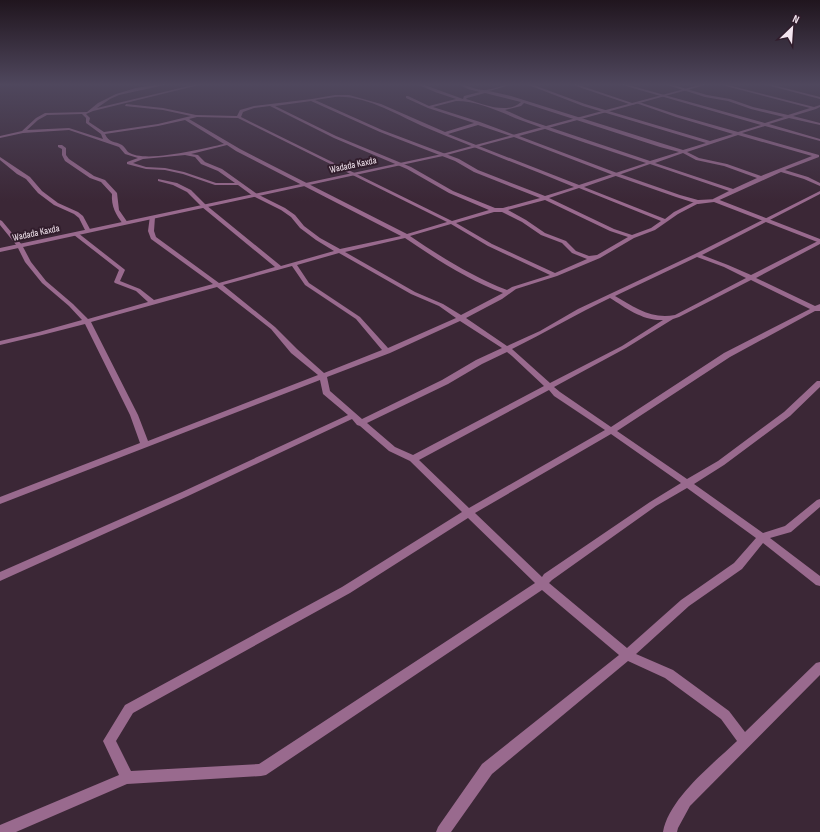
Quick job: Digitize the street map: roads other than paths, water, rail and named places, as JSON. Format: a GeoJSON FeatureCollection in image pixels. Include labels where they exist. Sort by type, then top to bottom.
{"type":"FeatureCollection","features":[{"type":"Feature","properties":{"kind":"street"},"geometry":{"type":"LineString","coordinates":[[23,132],[33,123]]}},
{"type":"Feature","properties":{"kind":"street"},"geometry":{"type":"LineString","coordinates":[[88,123],[103,133],[105,138],[108,140]]}},
{"type":"Feature","properties":{"kind":"street"},"geometry":{"type":"LineString","coordinates":[[103,133],[168,123]]}},
{"type":"Feature","properties":{"kind":"street"},"geometry":{"type":"LineString","coordinates":[[192,123],[228,144],[406,236],[435,256],[490,286],[508,293]]}},
{"type":"Feature","properties":{"kind":"street"},"geometry":{"type":"LineString","coordinates":[[251,123],[451,222],[490,245],[555,275]]}},
{"type":"Feature","properties":{"kind":"street"},"geometry":{"type":"LineString","coordinates":[[306,123],[418,173],[450,192],[494,210]]}},
{"type":"Feature","properties":{"kind":"street"},"geometry":{"type":"LineString","coordinates":[[363,123],[546,198],[612,230],[632,237]]}},
{"type":"Feature","properties":{"kind":"street"},"geometry":{"type":"LineString","coordinates":[[421,123],[476,146],[581,186],[613,201],[666,220]]}},
{"type":"Feature","properties":{"kind":"street"},"geometry":{"type":"LineString","coordinates":[[446,133],[479,123],[615,174],[698,202]]}},
{"type":"Feature","properties":{"kind":"street"},"geometry":{"type":"LineString","coordinates":[[533,123],[734,191]]}},
{"type":"Feature","properties":{"kind":"street","name":"Wadada Kaxda"},"geometry":{"type":"LineString","coordinates":[[0,250],[443,155],[563,123]]}},
{"type":"Feature","properties":{"kind":"street"},"geometry":{"type":"LineString","coordinates":[[590,123],[684,152],[698,159],[725,165],[762,178]]}},
{"type":"Feature","properties":{"kind":"street"},"geometry":{"type":"LineString","coordinates":[[645,123],[711,143]]}},
{"type":"Feature","properties":{"kind":"street"},"geometry":{"type":"LineString","coordinates":[[700,123],[818,156]]}},
{"type":"Feature","properties":{"kind":"street"},"geometry":{"type":"LineString","coordinates":[[762,123],[820,140]]}},
{"type":"Feature","properties":{"kind":"street"},"geometry":{"type":"LineString","coordinates":[[0,343],[87,321],[340,251],[406,236],[494,210],[503,210],[546,198],[770,123]]}},
{"type":"Feature","properties":{"kind":"street"},"geometry":{"type":"LineString","coordinates":[[0,137],[23,132],[92,127]]}},
{"type":"Feature","properties":{"kind":"street"},"geometry":{"type":"LineString","coordinates":[[69,129],[76,133],[108,140],[121,146],[127,153],[142,158]]}},
{"type":"Feature","properties":{"kind":"street"},"geometry":{"type":"LineString","coordinates":[[228,144],[185,154],[142,158],[129,164],[146,168],[165,169],[184,173],[215,184],[239,184]]}},
{"type":"Feature","properties":{"kind":"street"},"geometry":{"type":"LineString","coordinates":[[60,146],[64,149],[64,155],[67,160],[92,177],[103,181],[115,194],[114,202],[117,212],[125,223]]}},
{"type":"Feature","properties":{"kind":"street"},"geometry":{"type":"LineString","coordinates":[[185,154],[196,156],[203,162],[220,170],[255,195],[283,209],[293,216],[302,227],[318,239],[413,293],[441,305],[507,348],[550,387],[591,418],[635,446],[820,582]]}},
{"type":"Feature","properties":{"kind":"street"},"geometry":{"type":"LineString","coordinates":[[0,501],[387,351],[462,318],[498,300],[514,288],[555,275],[598,257],[632,237],[653,229],[676,213],[698,202],[715,200],[762,178],[818,156]]}},
{"type":"Feature","properties":{"kind":"street"},"geometry":{"type":"LineString","coordinates":[[0,158],[28,178],[40,192],[56,204],[76,213],[81,217],[88,231]]}},
{"type":"Feature","properties":{"kind":"street"},"geometry":{"type":"LineString","coordinates":[[782,171],[806,178],[820,185]]}},
{"type":"Feature","properties":{"kind":"street"},"geometry":{"type":"LineString","coordinates":[[160,180],[175,184],[189,191],[204,206],[280,268]]}},
{"type":"Feature","properties":{"kind":"street"},"geometry":{"type":"LineString","coordinates":[[0,577],[356,419],[445,382],[479,362],[542,332],[580,310],[697,255],[820,192]]}},
{"type":"Feature","properties":{"kind":"street"},"geometry":{"type":"LineString","coordinates":[[715,200],[766,219],[820,242]]}},
{"type":"Feature","properties":{"kind":"street"},"geometry":{"type":"LineString","coordinates":[[503,210],[524,221],[543,234],[564,242],[574,252],[588,258],[598,257]]}},
{"type":"Feature","properties":{"kind":"street"},"geometry":{"type":"LineString","coordinates":[[152,217],[151,231],[153,238],[220,285],[273,328],[280,337],[322,376],[326,392],[392,449],[413,459],[542,584],[627,654],[669,674],[725,715],[745,742]]}},
{"type":"Feature","properties":{"kind":"street"},"geometry":{"type":"LineString","coordinates":[[0,222],[20,246],[28,262],[44,282],[87,321],[122,390],[144,445]]}},
{"type":"Feature","properties":{"kind":"street"},"geometry":{"type":"LineString","coordinates":[[76,234],[122,270],[117,282],[138,290],[153,303]]}},
{"type":"Feature","properties":{"kind":"street"},"geometry":{"type":"LineString","coordinates":[[413,459],[624,347],[670,319],[820,242]]}},
{"type":"Feature","properties":{"kind":"street"},"geometry":{"type":"LineString","coordinates":[[697,255],[750,277],[818,309]]}},
{"type":"Feature","properties":{"kind":"street"},"geometry":{"type":"LineString","coordinates":[[294,264],[307,284],[358,318],[387,351]]}},
{"type":"Feature","properties":{"kind":"street"},"geometry":{"type":"LineString","coordinates":[[610,296],[651,318],[661,320],[670,319]]}},
{"type":"Feature","properties":{"kind":"street"},"geometry":{"type":"LineString","coordinates":[[127,778],[109,741],[129,709],[346,590],[468,513],[610,431],[727,356],[818,309]]}},
{"type":"Feature","properties":{"kind":"street"},"geometry":{"type":"LineString","coordinates":[[0,832],[127,778],[261,770],[542,584],[555,572],[686,483],[721,463],[787,414],[820,384]]}},
{"type":"Feature","properties":{"kind":"street"},"geometry":{"type":"LineString","coordinates":[[443,832],[487,770],[627,654],[686,602],[738,566],[762,538],[788,529],[820,502]]}},
{"type":"Feature","properties":{"kind":"street"},"geometry":{"type":"LineString","coordinates":[[670,832],[670,826],[685,801],[820,667]]}}]}
